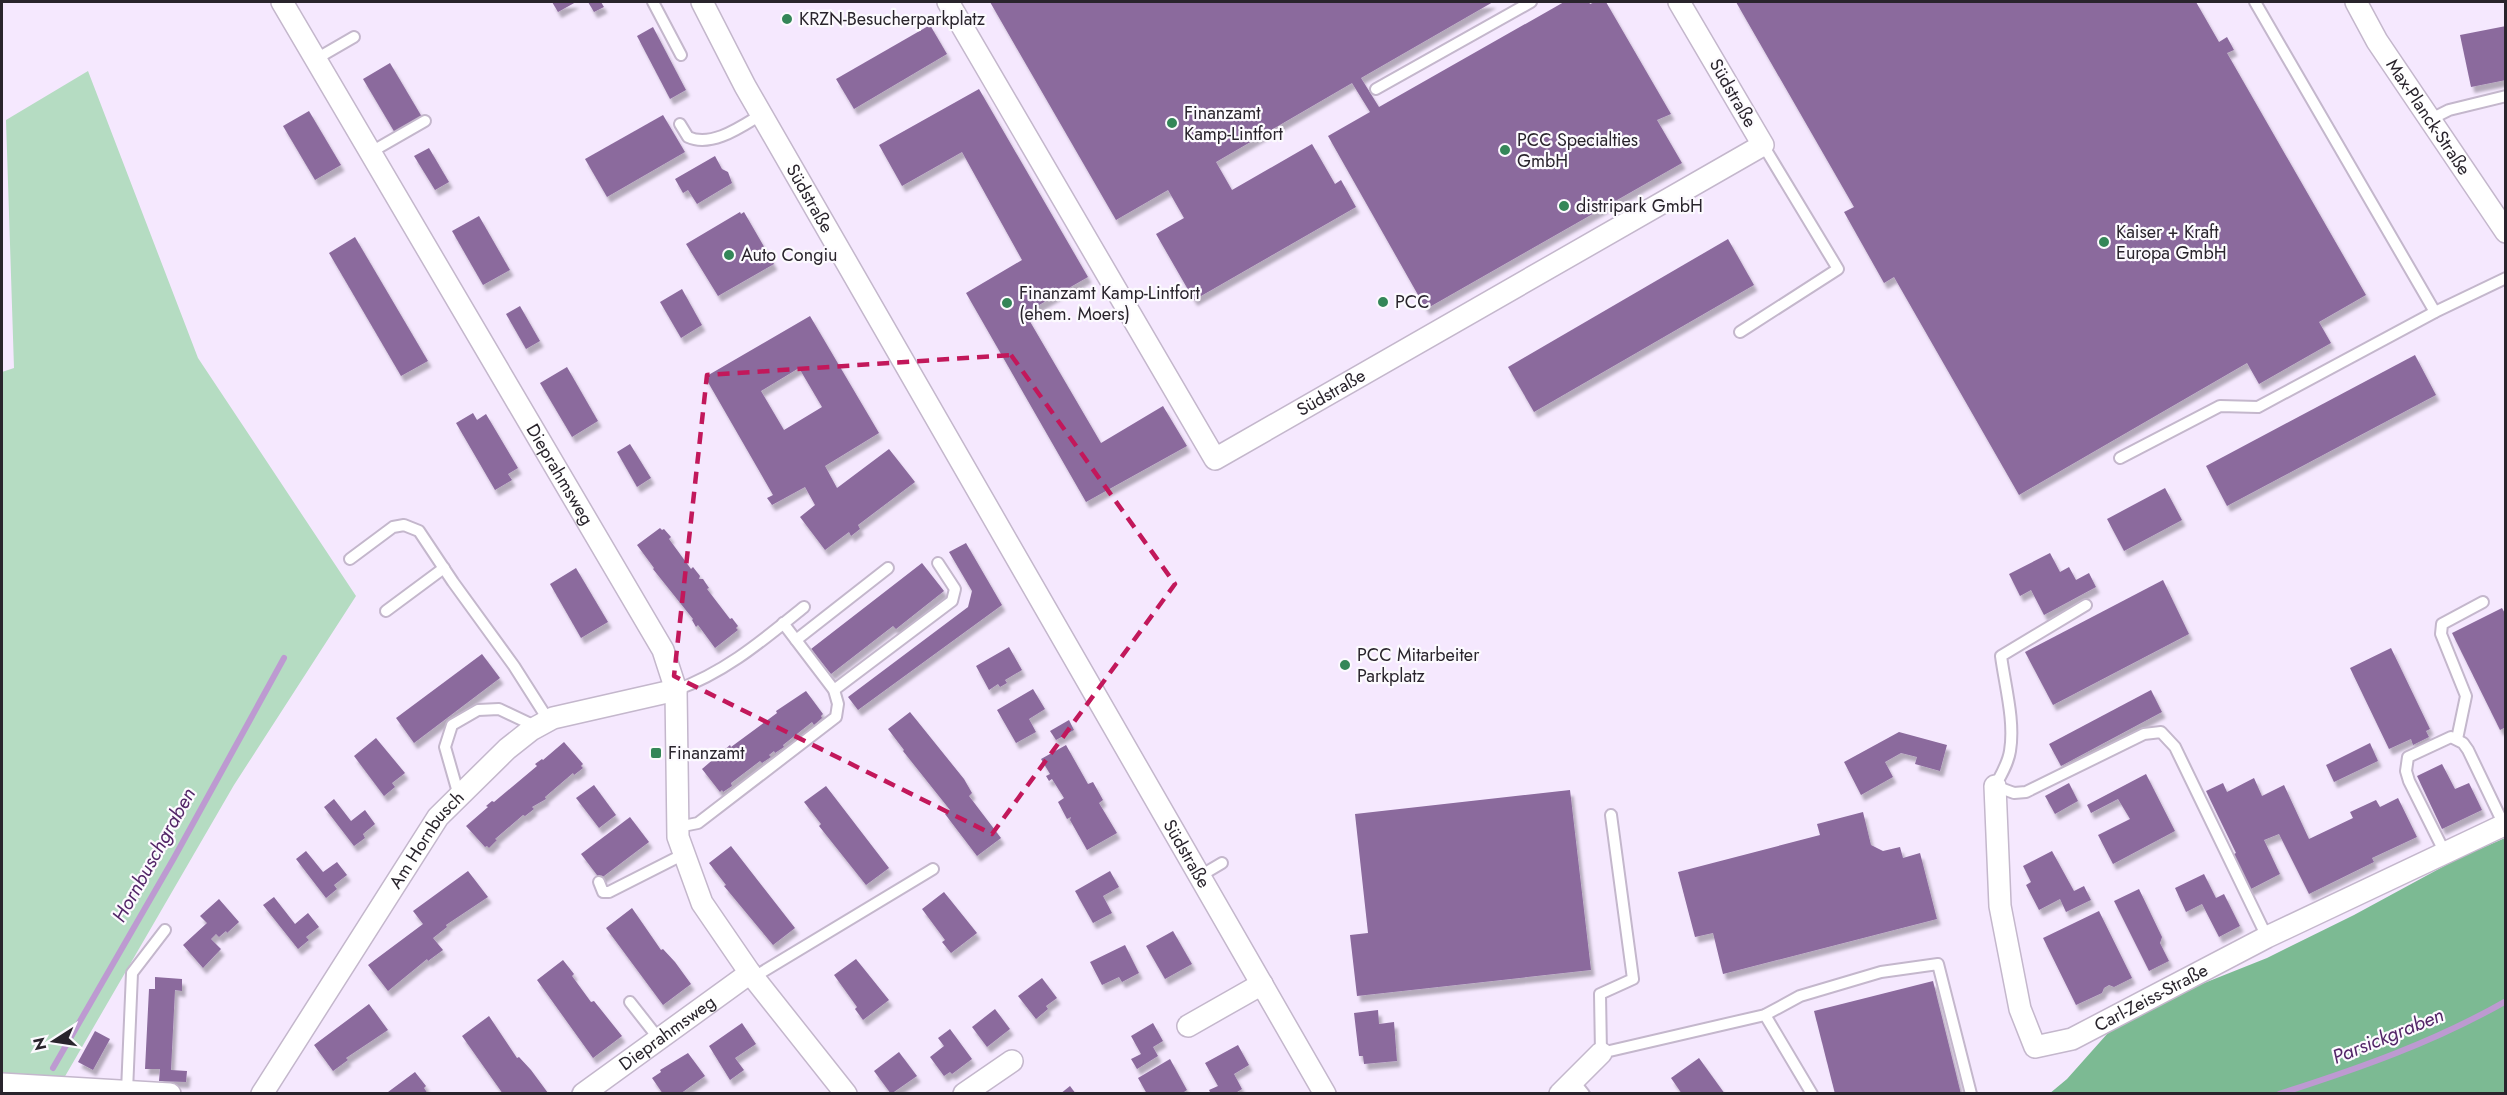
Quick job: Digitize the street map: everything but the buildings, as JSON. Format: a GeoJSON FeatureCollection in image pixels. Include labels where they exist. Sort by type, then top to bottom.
{"type":"FeatureCollection","features":[{"type":"Feature","properties":{"kind":"street","name":"Dieprahmsweg"},"geometry":{"type":"LineString","coordinates":[[282,2],[502,379],[655,634],[663,650],[676,690],[678,837],[702,903],[752,975],[846,1094]]}},
{"type":"Feature","properties":{"kind":"street","name":"Südstraße"},"geometry":{"type":"LineString","coordinates":[[702,2],[762,114],[1325,1094]]}},
{"type":"Feature","properties":{"kind":"street","name":"Südstraße"},"geometry":{"type":"LineString","coordinates":[[948,2],[1215,459],[1763,145],[1679,2]]}},
{"type":"Feature","properties":{"kind":"street","name":"Max-Planck-Straße"},"geometry":{"type":"LineString","coordinates":[[2356,2],[2377,41],[2505,232]]}},
{"type":"Feature","properties":{"kind":"street","name":"Am Hornbusch"},"geometry":{"type":"LineString","coordinates":[[262,1094],[438,817],[507,749],[543,724],[573,712],[676,690]]}},
{"type":"Feature","properties":{"kind":"street","name":"Carl-Zeiss-Straße"},"geometry":{"type":"LineString","coordinates":[[1995,786],[2000,906],[2020,1009],[2035,1047],[2072,1038],[2267,937],[2505,824]]}},
{"type":"Feature","properties":{"kind":"street","name":"Dieprahmsweg"},"geometry":{"type":"LineString","coordinates":[[584,1094],[752,975]]}},
{"type":"Feature","properties":{"kind":"street"},"geometry":{"type":"LineString","coordinates":[[1188,1026],[1262,984]]}},
{"type":"Feature","properties":{"kind":"street"},"geometry":{"type":"LineString","coordinates":[[1572,1089],[1601,1053]]}},
{"type":"Feature","properties":{"kind":"street"},"geometry":{"type":"LineString","coordinates":[[964,1094],[1012,1061]]}},
{"type":"Feature","properties":{"kind":"street"},"geometry":{"type":"LineString","coordinates":[[2,1084],[170,1094]]}},
{"type":"Feature","properties":{"kind":"lane"},"geometry":{"type":"LineString","coordinates":[[653,2],[681,55]]}},
{"type":"Feature","properties":{"kind":"lane"},"geometry":{"type":"LineString","coordinates":[[1376,89],[1531,2]]}},
{"type":"Feature","properties":{"kind":"lane"},"geometry":{"type":"LineString","coordinates":[[2255,2],[2435,312]]}},
{"type":"Feature","properties":{"kind":"lane"},"geometry":{"type":"LineString","coordinates":[[316,59],[354,37]]}},
{"type":"Feature","properties":{"kind":"lane"},"geometry":{"type":"LineString","coordinates":[[2429,120],[2449,110],[2505,96]]}},
{"type":"Feature","properties":{"kind":"lane"},"geometry":{"type":"LineString","coordinates":[[680,124],[688,137],[703,140],[738,128],[762,114]]}},
{"type":"Feature","properties":{"kind":"lane"},"geometry":{"type":"LineString","coordinates":[[371,152],[425,121]]}},
{"type":"Feature","properties":{"kind":"lane"},"geometry":{"type":"LineString","coordinates":[[1740,332],[1838,269],[1763,145]]}},
{"type":"Feature","properties":{"kind":"lane"},"geometry":{"type":"LineString","coordinates":[[2120,458],[2220,406],[2258,407],[2435,312],[2505,278]]}},
{"type":"Feature","properties":{"kind":"lane"},"geometry":{"type":"LineString","coordinates":[[350,559],[393,526],[404,525],[419,531],[514,666],[543,724]]}},
{"type":"Feature","properties":{"kind":"lane"},"geometry":{"type":"LineString","coordinates":[[834,690],[952,601],[955,589],[938,563]]}},
{"type":"Feature","properties":{"kind":"lane"},"geometry":{"type":"LineString","coordinates":[[386,611],[444,568]]}},
{"type":"Feature","properties":{"kind":"lane"},"geometry":{"type":"LineString","coordinates":[[796,640],[888,568]]}},
{"type":"Feature","properties":{"kind":"lane"},"geometry":{"type":"LineString","coordinates":[[2457,739],[2466,696],[2441,634],[2441,627],[2442,624],[2483,602]]}},
{"type":"Feature","properties":{"kind":"lane"},"geometry":{"type":"LineString","coordinates":[[2086,605],[2001,656],[2011,730],[2007,762],[1995,786],[2014,793],[2026,792],[2144,734],[2162,732],[2175,747],[2267,937]]}},
{"type":"Feature","properties":{"kind":"lane"},"geometry":{"type":"LineString","coordinates":[[676,690],[702,681],[736,661],[804,607]]}},
{"type":"Feature","properties":{"kind":"lane"},"geometry":{"type":"LineString","coordinates":[[678,827],[699,823],[836,717],[838,704],[834,690],[783,623]]}},
{"type":"Feature","properties":{"kind":"lane"},"geometry":{"type":"LineString","coordinates":[[459,796],[445,747],[452,725],[478,710],[499,709],[543,724]]}},
{"type":"Feature","properties":{"kind":"lane"},"geometry":{"type":"LineString","coordinates":[[2445,853],[2409,781],[2406,762],[2408,757],[2451,737],[2457,739],[2468,750],[2505,824]]}},
{"type":"Feature","properties":{"kind":"lane"},"geometry":{"type":"LineString","coordinates":[[1611,816],[1633,979],[1600,994],[1601,1053],[1765,1015],[1800,996],[1871,975],[1938,964],[1971,1094]]}},
{"type":"Feature","properties":{"kind":"lane"},"geometry":{"type":"LineString","coordinates":[[599,882],[603,892],[609,892],[684,854]]}},
{"type":"Feature","properties":{"kind":"lane"},"geometry":{"type":"LineString","coordinates":[[1200,876],[1222,863]]}},
{"type":"Feature","properties":{"kind":"lane"},"geometry":{"type":"LineString","coordinates":[[752,975],[933,869]]}},
{"type":"Feature","properties":{"kind":"lane"},"geometry":{"type":"LineString","coordinates":[[128,1091],[132,973],[165,930]]}},
{"type":"Feature","properties":{"kind":"lane"},"geometry":{"type":"LineString","coordinates":[[630,1002],[659,1039]]}},
{"type":"Feature","properties":{"kind":"lane"},"geometry":{"type":"LineString","coordinates":[[1765,1015],[1812,1094]]}},
{"type":"Feature","properties":{"kind":"highlighted area"},"geometry":{"type":"Polygon","coordinates":[[[1011,355],[1175,584],[992,834],[674,676],[707,375],[1011,355]]]}},
{"type":"Feature","properties":{"kind":"green space"},"geometry":{"type":"Polygon","coordinates":[[[88,71],[198,358],[356,596],[234,785],[60,1085],[2,1082],[2,372],[14,368],[6,120],[88,71]]]}},
{"type":"Feature","properties":{"kind":"green space"},"geometry":{"type":"Polygon","coordinates":[[[2505,838],[2505,1093],[2049,1094],[2067,1079],[2124,1015],[2267,958],[2354,915],[2459,858],[2505,838]]]}},
{"type":"Feature","properties":{"kind":"waterway","name":"Hornbuschgraben"},"geometry":{"type":"LineString","coordinates":[[53,1068],[174,858],[284,658]]}},
{"type":"Feature","properties":{"kind":"waterway","name":"Parsickgraben"},"geometry":{"type":"LineString","coordinates":[[2279,1094],[2395,1054],[2452,1029],[2506,1001]]}},
{"type":"Feature","properties":{"kind":"place","name":"KRZN-Besucherparkplatz"},"geometry":{"type":"Point","coordinates":[787,19]}},
{"type":"Feature","properties":{"kind":"place","name":"Finanzamt Kamp-Lintfort"},"geometry":{"type":"Point","coordinates":[1172,123]}},
{"type":"Feature","properties":{"kind":"place","name":"PCC Specialties GmbH"},"geometry":{"type":"Point","coordinates":[1505,150]}},
{"type":"Feature","properties":{"kind":"place","name":"distripark GmbH"},"geometry":{"type":"Point","coordinates":[1564,206]}},
{"type":"Feature","properties":{"kind":"place","name":"Kaiser + Kraft Europa GmbH"},"geometry":{"type":"Point","coordinates":[2104,242]}},
{"type":"Feature","properties":{"kind":"place","name":"Auto Congiu"},"geometry":{"type":"Point","coordinates":[729,255]}},
{"type":"Feature","properties":{"kind":"place","name":"PCC"},"geometry":{"type":"Point","coordinates":[1383,302]}},
{"type":"Feature","properties":{"kind":"place","name":"Finanzamt Kamp-Lintfort (ehem. Moers)"},"geometry":{"type":"Point","coordinates":[1007,303]}},
{"type":"Feature","properties":{"kind":"place","name":"PCC Mitarbeiter Parkplatz"},"geometry":{"type":"Point","coordinates":[1345,665]}},
{"type":"Feature","properties":{"kind":"place","name":"Finanzamt"},"geometry":{"type":"Point","coordinates":[656,753]}}]}
